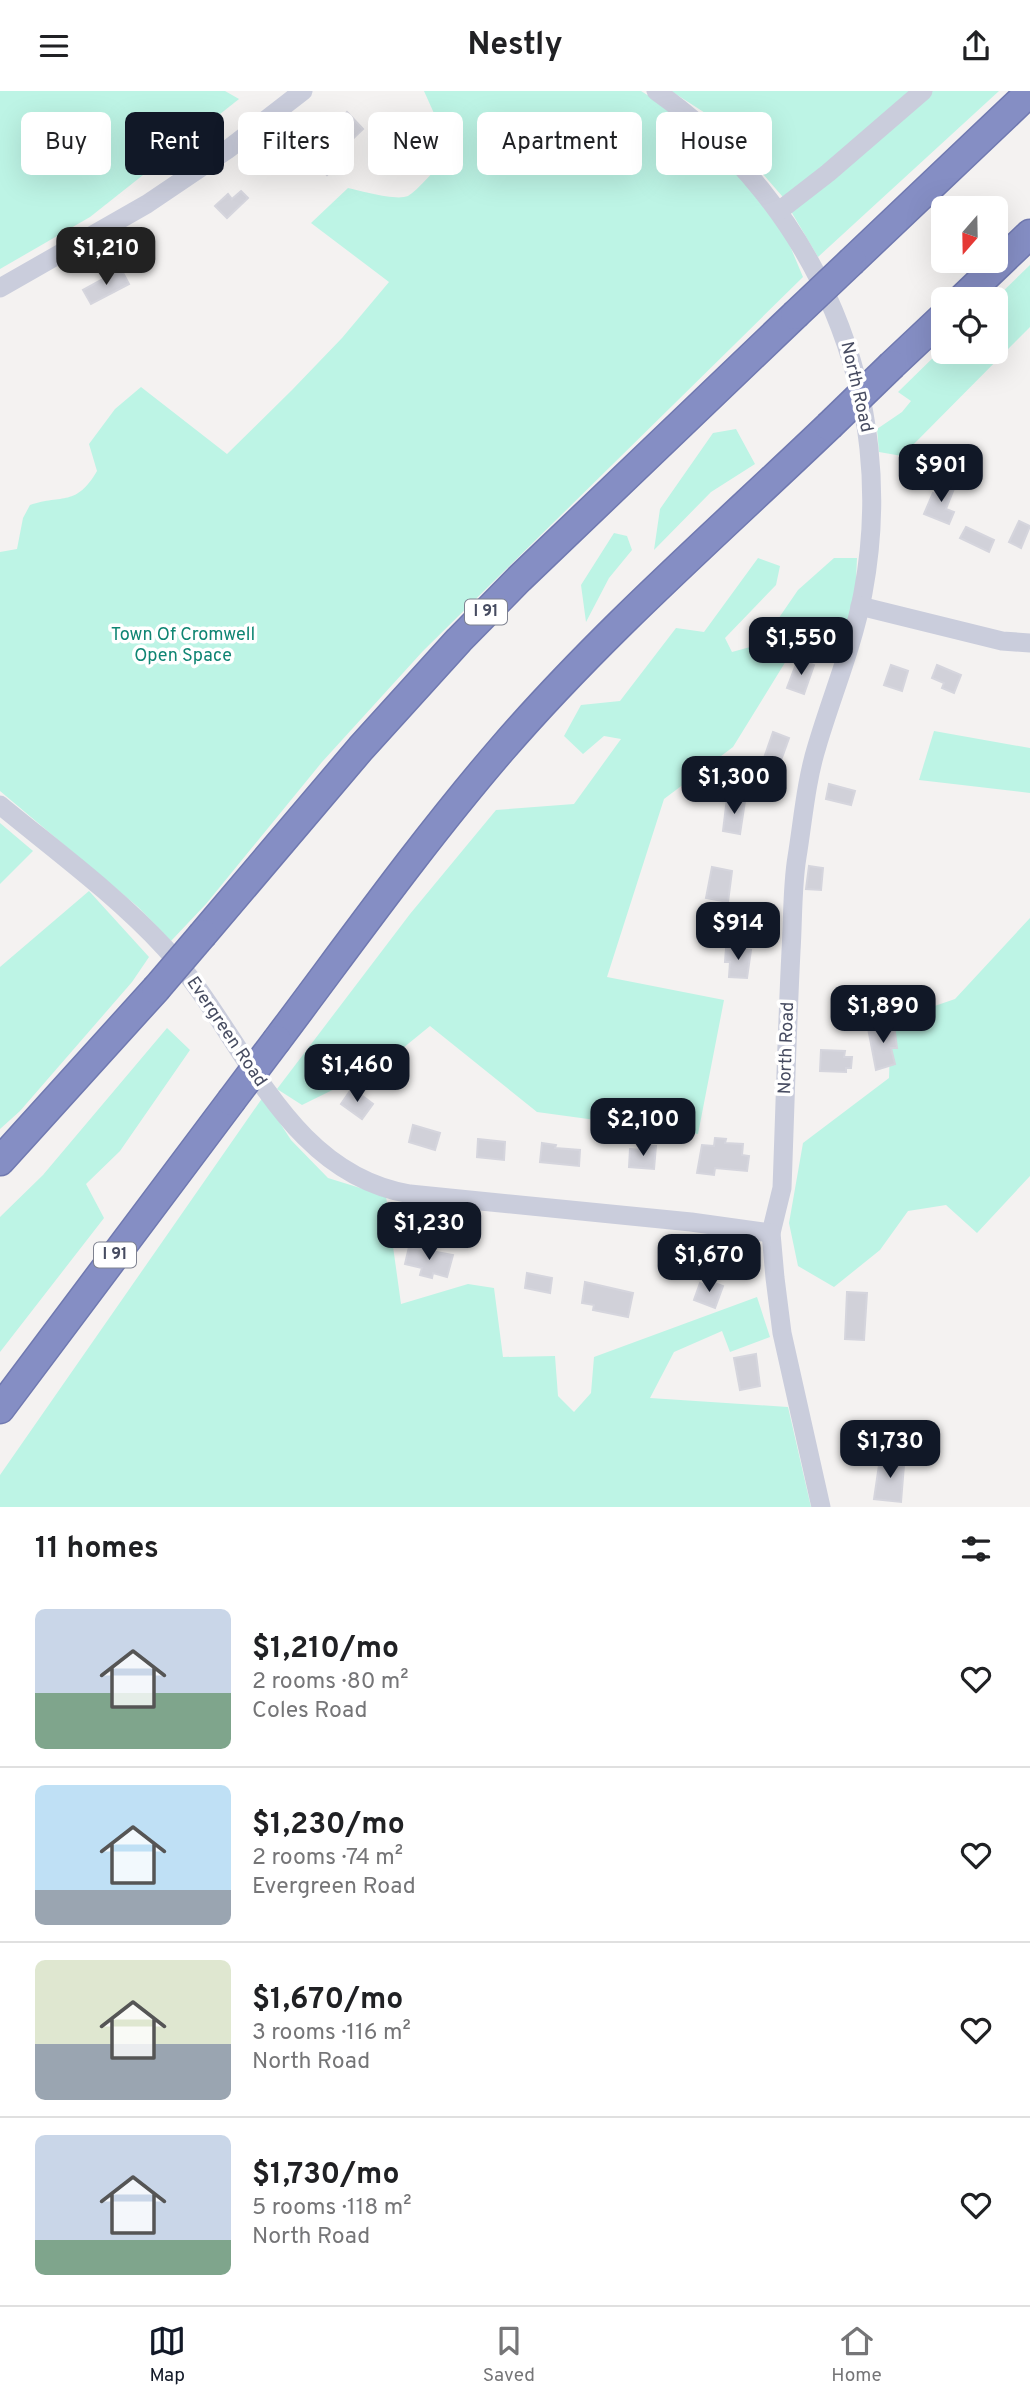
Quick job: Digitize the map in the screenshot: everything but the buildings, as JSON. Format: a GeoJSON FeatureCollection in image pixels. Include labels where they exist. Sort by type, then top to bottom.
{"type":"FeatureCollection","features":[{"type":"Feature","properties":{"kind":"highway","name":"I 91"},"geometry":{"type":"LineString","coordinates":[[0,1161],[156,989],[352,758],[467,632],[519,579],[1030,92]]}},
{"type":"Feature","properties":{"kind":"highway"},"geometry":{"type":"LineString","coordinates":[[975,287],[1030,234]]}},
{"type":"Feature","properties":{"kind":"highway","name":"I 91"},"geometry":{"type":"LineString","coordinates":[[0,1409],[429,839],[527,721],[610,633],[931,328]]}},
{"type":"Feature","properties":{"kind":"street"},"geometry":{"type":"LineString","coordinates":[[0,288],[147,204],[227,150],[303,91]]}},
{"type":"Feature","properties":{"kind":"street","name":"North Road"},"geometry":{"type":"LineString","coordinates":[[656,91],[712,136],[779,211],[799,241],[830,298],[851,358],[869,449],[872,490],[870,542],[860,606],[845,663],[816,750],[796,862],[782,1188],[771,1233],[782,1333],[821,1507]]}},
{"type":"Feature","properties":{"kind":"street"},"geometry":{"type":"LineString","coordinates":[[779,211],[828,173],[923,91]]}},
{"type":"Feature","properties":{"kind":"street"},"geometry":{"type":"LineString","coordinates":[[860,606],[1002,641],[1030,643]]}},
{"type":"Feature","properties":{"kind":"street","name":"Evergreen Road"},"geometry":{"type":"LineString","coordinates":[[0,805],[124,908],[164,946],[200,990],[254,1074],[297,1129],[318,1149],[355,1176],[379,1187],[410,1194],[771,1233]]}},
{"type":"Feature","properties":{"kind":"green space"},"geometry":{"type":"Polygon","coordinates":[[[0,91],[225,91],[239,99],[223,112],[125,112],[125,175],[143,175],[90,217],[0,269],[0,91]]]}},
{"type":"Feature","properties":{"kind":"green space","name":"Town Of Cromwell Open Space"},"geometry":{"type":"Polygon","coordinates":[[[424,91],[641,91],[670,112],[656,112],[656,175],[737,175],[780,222],[803,277],[423,651],[322,762],[206,904],[171,941],[138,907],[0,791],[0,552],[17,549],[23,518],[30,505],[75,495],[89,482],[97,471],[89,444],[115,409],[141,387],[227,454],[292,390],[342,338],[389,282],[311,223],[348,188],[403,197],[412,193],[430,175],[463,175],[463,112],[433,112],[424,91]]]}},
{"type":"Feature","properties":{"kind":"green space"},"geometry":{"type":"Polygon","coordinates":[[[671,91],[999,91],[818,257],[782,196],[764,175],[772,175],[772,112],[704,112],[671,91]]]}},
{"type":"Feature","properties":{"kind":"green space"},"geometry":{"type":"Polygon","coordinates":[[[1030,265],[1030,327],[1008,349],[1008,287],[1030,265]]]}},
{"type":"Feature","properties":{"kind":"green space"},"geometry":{"type":"Polygon","coordinates":[[[931,360],[931,364],[993,364],[902,456],[879,452],[877,429],[902,412],[911,401],[898,392],[931,360]]]}},
{"type":"Feature","properties":{"kind":"green space"},"geometry":{"type":"Polygon","coordinates":[[[736,429],[755,464],[711,492],[654,550],[660,509],[713,433],[736,429]]]}},
{"type":"Feature","properties":{"kind":"green space"},"geometry":{"type":"Polygon","coordinates":[[[614,533],[627,536],[632,550],[609,578],[586,622],[581,585],[614,533]]]}},
{"type":"Feature","properties":{"kind":"green space"},"geometry":{"type":"Polygon","coordinates":[[[758,558],[780,566],[776,585],[725,638],[732,652],[761,644],[798,590],[834,558],[857,558],[854,624],[837,644],[797,643],[733,747],[664,799],[607,977],[724,1000],[698,1134],[537,1112],[430,1026],[381,1066],[302,1105],[277,1089],[410,914],[496,810],[574,804],[621,739],[604,736],[583,754],[564,736],[581,705],[620,701],[676,628],[704,632],[758,558]]]}},
{"type":"Feature","properties":{"kind":"green space"},"geometry":{"type":"Polygon","coordinates":[[[934,731],[1030,748],[1030,793],[919,780],[934,731]]]}},
{"type":"Feature","properties":{"kind":"green space"},"geometry":{"type":"Polygon","coordinates":[[[0,823],[33,851],[0,884],[0,823]]]}},
{"type":"Feature","properties":{"kind":"green space"},"geometry":{"type":"Polygon","coordinates":[[[89,891],[149,957],[132,982],[20,1111],[0,1129],[0,967],[89,891]]]}},
{"type":"Feature","properties":{"kind":"green space"},"geometry":{"type":"Polygon","coordinates":[[[1030,918],[1030,1176],[977,1233],[946,1205],[908,1211],[880,1250],[834,1287],[798,1266],[789,1223],[803,1143],[889,1078],[891,1021],[955,999],[1030,918]]]}},
{"type":"Feature","properties":{"kind":"green space"},"geometry":{"type":"Polygon","coordinates":[[[167,1028],[190,1050],[120,1151],[86,1184],[104,1218],[0,1352],[0,1217],[43,1175],[167,1028]]]}},
{"type":"Feature","properties":{"kind":"green space"},"geometry":{"type":"Polygon","coordinates":[[[263,1097],[291,1140],[328,1178],[386,1196],[401,1304],[468,1284],[494,1288],[503,1357],[555,1356],[558,1396],[574,1412],[591,1393],[594,1357],[757,1297],[770,1337],[730,1352],[722,1331],[674,1352],[650,1398],[788,1407],[811,1507],[0,1507],[0,1475],[263,1097]]]}}]}
